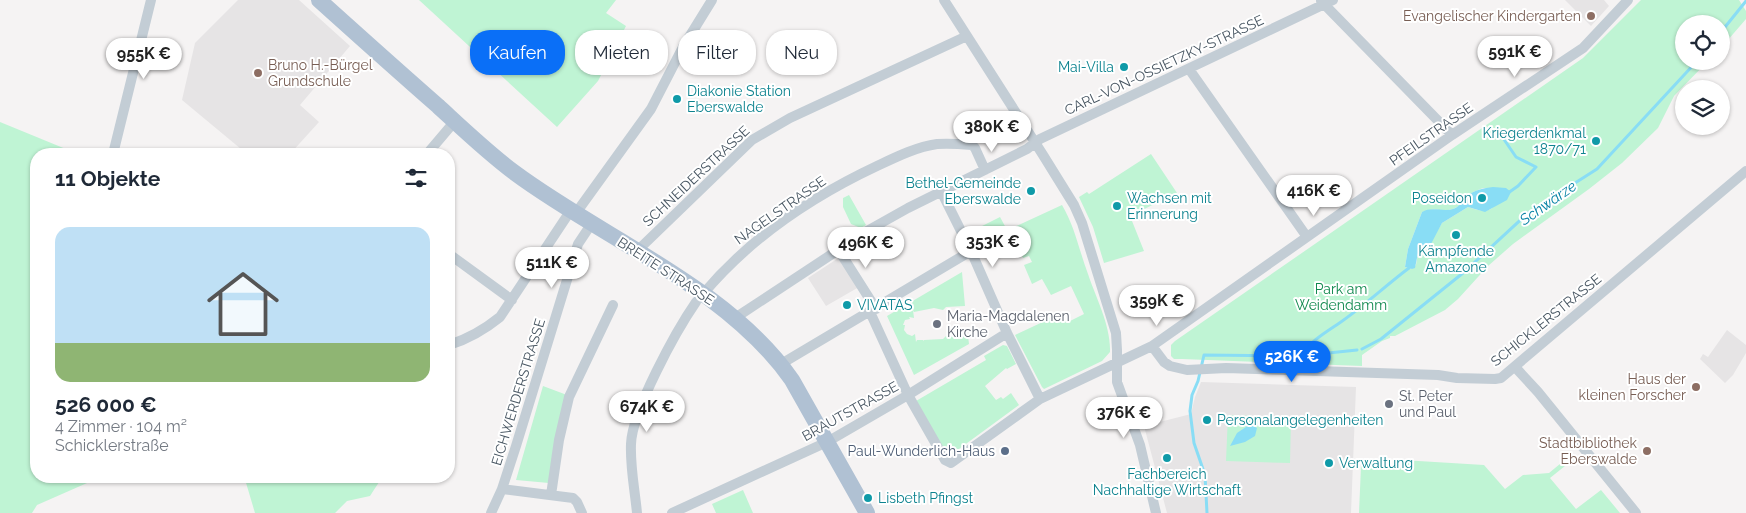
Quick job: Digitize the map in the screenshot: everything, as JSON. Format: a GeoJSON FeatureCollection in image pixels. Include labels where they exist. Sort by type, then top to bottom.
{"type":"FeatureCollection","features":[{"type":"Feature","properties":{"kind":"main road","name":"BREITE STRASSE"},"geometry":{"type":"LineString","coordinates":[[319,0],[516,173],[574,212],[638,251],[699,298],[735,318],[781,364],[792,380],[867,513]]}},
{"type":"Feature","properties":{"kind":"street"},"geometry":{"type":"LineString","coordinates":[[114,148],[151,0]]}},
{"type":"Feature","properties":{"kind":"street"},"geometry":{"type":"LineString","coordinates":[[944,0],[1074,206],[1082,223],[1116,333],[1117,382],[1140,445],[1156,513]]}},
{"type":"Feature","properties":{"kind":"street","name":"CARL-VON-OSSIETZKY-STRASSE"},"geometry":{"type":"LineString","coordinates":[[735,318],[867,231],[941,191],[1028,149],[1048,135],[1189,69],[1322,2],[1333,0]]}},
{"type":"Feature","properties":{"kind":"street","name":"PFEILSTRASSE"},"geometry":{"type":"LineString","coordinates":[[908,395],[944,460],[948,463],[951,462],[1040,399],[1152,346],[1452,135],[1583,48],[1628,0]]}},
{"type":"Feature","properties":{"kind":"street"},"geometry":{"type":"LineString","coordinates":[[455,343],[487,328],[500,317],[650,109],[706,2]]}},
{"type":"Feature","properties":{"kind":"street"},"geometry":{"type":"LineString","coordinates":[[1322,2],[1452,135]]}},
{"type":"Feature","properties":{"kind":"street","name":"SCHNEIDERSTRASSE"},"geometry":{"type":"LineString","coordinates":[[638,251],[752,140],[790,118],[967,36]]}},
{"type":"Feature","properties":{"kind":"street"},"geometry":{"type":"LineString","coordinates":[[1189,69],[1307,237]]}},
{"type":"Feature","properties":{"kind":"street"},"geometry":{"type":"LineString","coordinates":[[431,148],[455,121]]}},
{"type":"Feature","properties":{"kind":"street","name":"NAGELSTRASSE"},"geometry":{"type":"LineString","coordinates":[[637,513],[631,443],[639,413],[666,355],[699,298],[723,270],[753,243],[796,211],[844,182],[890,160],[939,144],[972,145],[976,148],[985,170]]}},
{"type":"Feature","properties":{"kind":"street","name":"SCHICKLERSTRASSE"},"geometry":{"type":"LineString","coordinates":[[1152,346],[1164,362],[1170,366],[1193,370],[1226,368],[1438,375],[1456,378],[1495,379],[1515,367],[1746,171]]}},
{"type":"Feature","properties":{"kind":"street"},"geometry":{"type":"LineString","coordinates":[[941,191],[972,251],[1007,333],[1040,399]]}},
{"type":"Feature","properties":{"kind":"street","name":"EICHWERDERSTRASSE"},"geometry":{"type":"LineString","coordinates":[[491,513],[502,489],[521,431],[578,244],[592,223]]}},
{"type":"Feature","properties":{"kind":"street"},"geometry":{"type":"LineString","coordinates":[[838,249],[873,310],[908,395]]}},
{"type":"Feature","properties":{"kind":"street"},"geometry":{"type":"LineString","coordinates":[[781,364],[972,251]]}},
{"type":"Feature","properties":{"kind":"street"},"geometry":{"type":"LineString","coordinates":[[455,258],[512,300]]}},
{"type":"Feature","properties":{"kind":"street"},"geometry":{"type":"LineString","coordinates":[[551,495],[569,397],[613,305]]}},
{"type":"Feature","properties":{"kind":"street","name":"BRAUTSTRASSE"},"geometry":{"type":"LineString","coordinates":[[672,513],[827,442],[908,395],[1007,333]]}},
{"type":"Feature","properties":{"kind":"street"},"geometry":{"type":"LineString","coordinates":[[1515,367],[1636,513]]}},
{"type":"Feature","properties":{"kind":"street"},"geometry":{"type":"LineString","coordinates":[[502,489],[573,498],[582,513]]}},
{"type":"Feature","properties":{"kind":"shaded area","name":"Bruno H.-Bürgel Grundschule"},"geometry":{"type":"Polygon","coordinates":[[[238,0],[299,0],[350,46],[300,105],[319,122],[295,148],[240,148],[182,100],[195,43],[238,0]]]}},
{"type":"Feature","properties":{"kind":"shaded area","name":"Evangelischer Kindergarten"},"geometry":{"type":"Polygon","coordinates":[[[1565,0],[1604,0],[1609,6],[1591,26],[1565,0]]]}},
{"type":"Feature","properties":{"kind":"shaded area"},"geometry":{"type":"Polygon","coordinates":[[[840,257],[859,287],[826,306],[808,278],[840,257]]]}},
{"type":"Feature","properties":{"kind":"shaded area"},"geometry":{"type":"Polygon","coordinates":[[[1727,330],[1746,345],[1746,353],[1733,375],[1725,383],[1700,359],[1703,354],[1708,357],[1727,330]]]}},
{"type":"Feature","properties":{"kind":"shaded area"},"geometry":{"type":"Polygon","coordinates":[[[1201,382],[1356,387],[1351,513],[1167,513],[1144,426],[1191,414],[1201,382]]]}},
{"type":"Feature","properties":{"kind":"green space"},"geometry":{"type":"Polygon","coordinates":[[[419,0],[616,0],[606,13],[626,26],[624,30],[575,30],[575,75],[601,75],[598,81],[557,127],[500,75],[565,75],[565,30],[470,30],[470,47],[419,0]]]}},
{"type":"Feature","properties":{"kind":"green space","name":"Park am Weidendamm"},"geometry":{"type":"Polygon","coordinates":[[[1641,0],[1739,0],[1746,11],[1746,19],[1730,38],[1730,15],[1675,15],[1675,70],[1699,70],[1690,80],[1675,80],[1675,95],[1658,128],[1622,163],[1513,244],[1488,266],[1458,299],[1445,310],[1395,336],[1390,336],[1390,338],[1382,341],[1362,355],[1362,366],[1174,359],[1171,356],[1171,345],[1583,58],[1641,0]],[[1483,188],[1473,192],[1459,206],[1453,209],[1443,211],[1435,209],[1422,212],[1408,249],[1405,267],[1412,269],[1416,265],[1418,253],[1427,248],[1442,223],[1468,207],[1482,211],[1488,210],[1498,201],[1505,188],[1483,188]]]}},
{"type":"Feature","properties":{"kind":"green space"},"geometry":{"type":"Polygon","coordinates":[[[0,122],[63,148],[30,148],[30,483],[87,483],[37,505],[32,513],[0,513],[0,122]]]}},
{"type":"Feature","properties":{"kind":"green space","name":"Wachsen mit Erinnerung"},"geometry":{"type":"Polygon","coordinates":[[[1151,154],[1177,193],[1130,216],[1144,251],[1104,263],[1093,227],[1079,197],[1087,192],[1089,194],[1151,154]]]}},
{"type":"Feature","properties":{"kind":"green space"},"geometry":{"type":"Polygon","coordinates":[[[849,195],[866,225],[861,228],[851,224],[843,207],[843,198],[849,195]]]}},
{"type":"Feature","properties":{"kind":"green space"},"geometry":{"type":"Polygon","coordinates":[[[1062,205],[1074,230],[1102,312],[1110,342],[1110,352],[1102,361],[1044,389],[1015,335],[1047,320],[1055,312],[1058,319],[1063,317],[1066,323],[1084,314],[1071,286],[1051,295],[1042,279],[1032,284],[1024,265],[1032,262],[1029,256],[1023,258],[1010,229],[1062,205]]]}},
{"type":"Feature","properties":{"kind":"green space"},"geometry":{"type":"Polygon","coordinates":[[[1000,217],[1006,228],[976,243],[970,232],[1000,217]]]}},
{"type":"Feature","properties":{"kind":"green space"},"geometry":{"type":"Polygon","coordinates":[[[962,272],[965,306],[946,307],[943,310],[934,308],[914,312],[913,310],[914,318],[909,317],[910,319],[905,320],[903,325],[905,325],[904,330],[907,334],[912,336],[915,334],[916,342],[917,340],[943,339],[946,336],[949,339],[949,337],[968,336],[969,344],[914,375],[887,316],[962,272]]]}},
{"type":"Feature","properties":{"kind":"green space"},"geometry":{"type":"Polygon","coordinates":[[[1003,345],[1007,346],[1016,364],[1006,368],[985,386],[996,400],[1001,397],[1003,399],[1011,393],[1019,405],[948,457],[916,401],[986,360],[984,356],[1003,345]]]}},
{"type":"Feature","properties":{"kind":"green space"},"geometry":{"type":"Polygon","coordinates":[[[543,386],[567,395],[549,483],[516,480],[543,386]]]}},
{"type":"Feature","properties":{"kind":"green space"},"geometry":{"type":"Polygon","coordinates":[[[1228,415],[1291,417],[1290,463],[1226,461],[1228,415]]]}},
{"type":"Feature","properties":{"kind":"green space"},"geometry":{"type":"Polygon","coordinates":[[[1572,454],[1575,458],[1550,478],[1576,509],[1601,490],[1620,513],[1359,513],[1361,466],[1401,467],[1402,460],[1484,465],[1505,489],[1523,475],[1549,473],[1572,454]]]}},
{"type":"Feature","properties":{"kind":"green space"},"geometry":{"type":"Polygon","coordinates":[[[246,483],[378,483],[370,496],[347,501],[335,513],[255,513],[246,483]]]}},
{"type":"Feature","properties":{"kind":"green space"},"geometry":{"type":"Polygon","coordinates":[[[743,490],[753,513],[716,513],[712,504],[743,490]]]}},
{"type":"Feature","properties":{"kind":"water"},"geometry":{"type":"Polygon","coordinates":[[[1493,187],[1506,188],[1511,192],[1507,200],[1485,212],[1468,207],[1442,223],[1431,244],[1418,253],[1415,268],[1405,267],[1408,249],[1422,212],[1429,209],[1453,209],[1473,192],[1493,187]]]}},
{"type":"Feature","properties":{"kind":"water"},"geometry":{"type":"Polygon","coordinates":[[[1249,425],[1257,428],[1255,436],[1245,442],[1230,446],[1237,433],[1249,425]]]}},
{"type":"Feature","properties":{"kind":"waterway","name":"Schwärze"},"geometry":{"type":"LineString","coordinates":[[1730,21],[1746,1]]}},
{"type":"Feature","properties":{"kind":"waterway","name":"Schwärze"},"geometry":{"type":"LineString","coordinates":[[1362,349],[1381,339],[1463,273],[1528,213],[1597,169],[1689,70]]}},
{"type":"Feature","properties":{"kind":"waterway"},"geometry":{"type":"LineString","coordinates":[[1501,135],[1516,157],[1536,167],[1518,186],[1508,193]]}},
{"type":"Feature","properties":{"kind":"waterway"},"geometry":{"type":"LineString","coordinates":[[1300,356],[1317,338],[1356,311],[1409,268],[1410,265]]}},
{"type":"Feature","properties":{"kind":"waterway","name":"Schwärze"},"geometry":{"type":"LineString","coordinates":[[1207,513],[1205,475],[1194,443],[1190,411],[1192,395],[1198,381],[1204,355],[1300,356],[1357,350]]}},
{"type":"Feature","properties":{"kind":"place","name":"Evangelischer Kindergarten"},"geometry":{"type":"Point","coordinates":[1591,16]}},
{"type":"Feature","properties":{"kind":"place","name":"Mai-Villa"},"geometry":{"type":"Point","coordinates":[1124,67]}},
{"type":"Feature","properties":{"kind":"place","name":"Bruno H.-Bürgel Grundschule"},"geometry":{"type":"Point","coordinates":[258,73]}},
{"type":"Feature","properties":{"kind":"place","name":"Diakonie Station Eberswalde"},"geometry":{"type":"Point","coordinates":[677,99]}},
{"type":"Feature","properties":{"kind":"place","name":"Kriegerdenkmal 1870/71"},"geometry":{"type":"Point","coordinates":[1596,141]}},
{"type":"Feature","properties":{"kind":"place","name":"Bethel-Gemeinde Eberswalde"},"geometry":{"type":"Point","coordinates":[1031,191]}},
{"type":"Feature","properties":{"kind":"place","name":"Poseidon"},"geometry":{"type":"Point","coordinates":[1482,198]}},
{"type":"Feature","properties":{"kind":"place","name":"Wachsen mit Erinnerung"},"geometry":{"type":"Point","coordinates":[1117,206]}},
{"type":"Feature","properties":{"kind":"place","name":"Kämpfende Amazone"},"geometry":{"type":"Point","coordinates":[1456,235]}},
{"type":"Feature","properties":{"kind":"place","name":"VIVATAS"},"geometry":{"type":"Point","coordinates":[847,305]}},
{"type":"Feature","properties":{"kind":"place","name":"Maria-Magdalenen Kirche"},"geometry":{"type":"Point","coordinates":[937,324]}},
{"type":"Feature","properties":{"kind":"place","name":"Haus der kleinen Forscher"},"geometry":{"type":"Point","coordinates":[1696,387]}},
{"type":"Feature","properties":{"kind":"place","name":"St. Peter und Paul"},"geometry":{"type":"Point","coordinates":[1389,404]}},
{"type":"Feature","properties":{"kind":"place","name":"Personalangelegenheiten"},"geometry":{"type":"Point","coordinates":[1207,420]}},
{"type":"Feature","properties":{"kind":"place","name":"Paul-Wunderlich-Haus"},"geometry":{"type":"Point","coordinates":[1005,451]}},
{"type":"Feature","properties":{"kind":"place","name":"Stadtbibliothek Eberswalde"},"geometry":{"type":"Point","coordinates":[1647,451]}},
{"type":"Feature","properties":{"kind":"place","name":"Fachbereich Nachhaltige Wirtschaft"},"geometry":{"type":"Point","coordinates":[1167,458]}},
{"type":"Feature","properties":{"kind":"place","name":"Verwaltung"},"geometry":{"type":"Point","coordinates":[1329,463]}},
{"type":"Feature","properties":{"kind":"place","name":"Lisbeth Pfingst"},"geometry":{"type":"Point","coordinates":[868,498]}}]}
